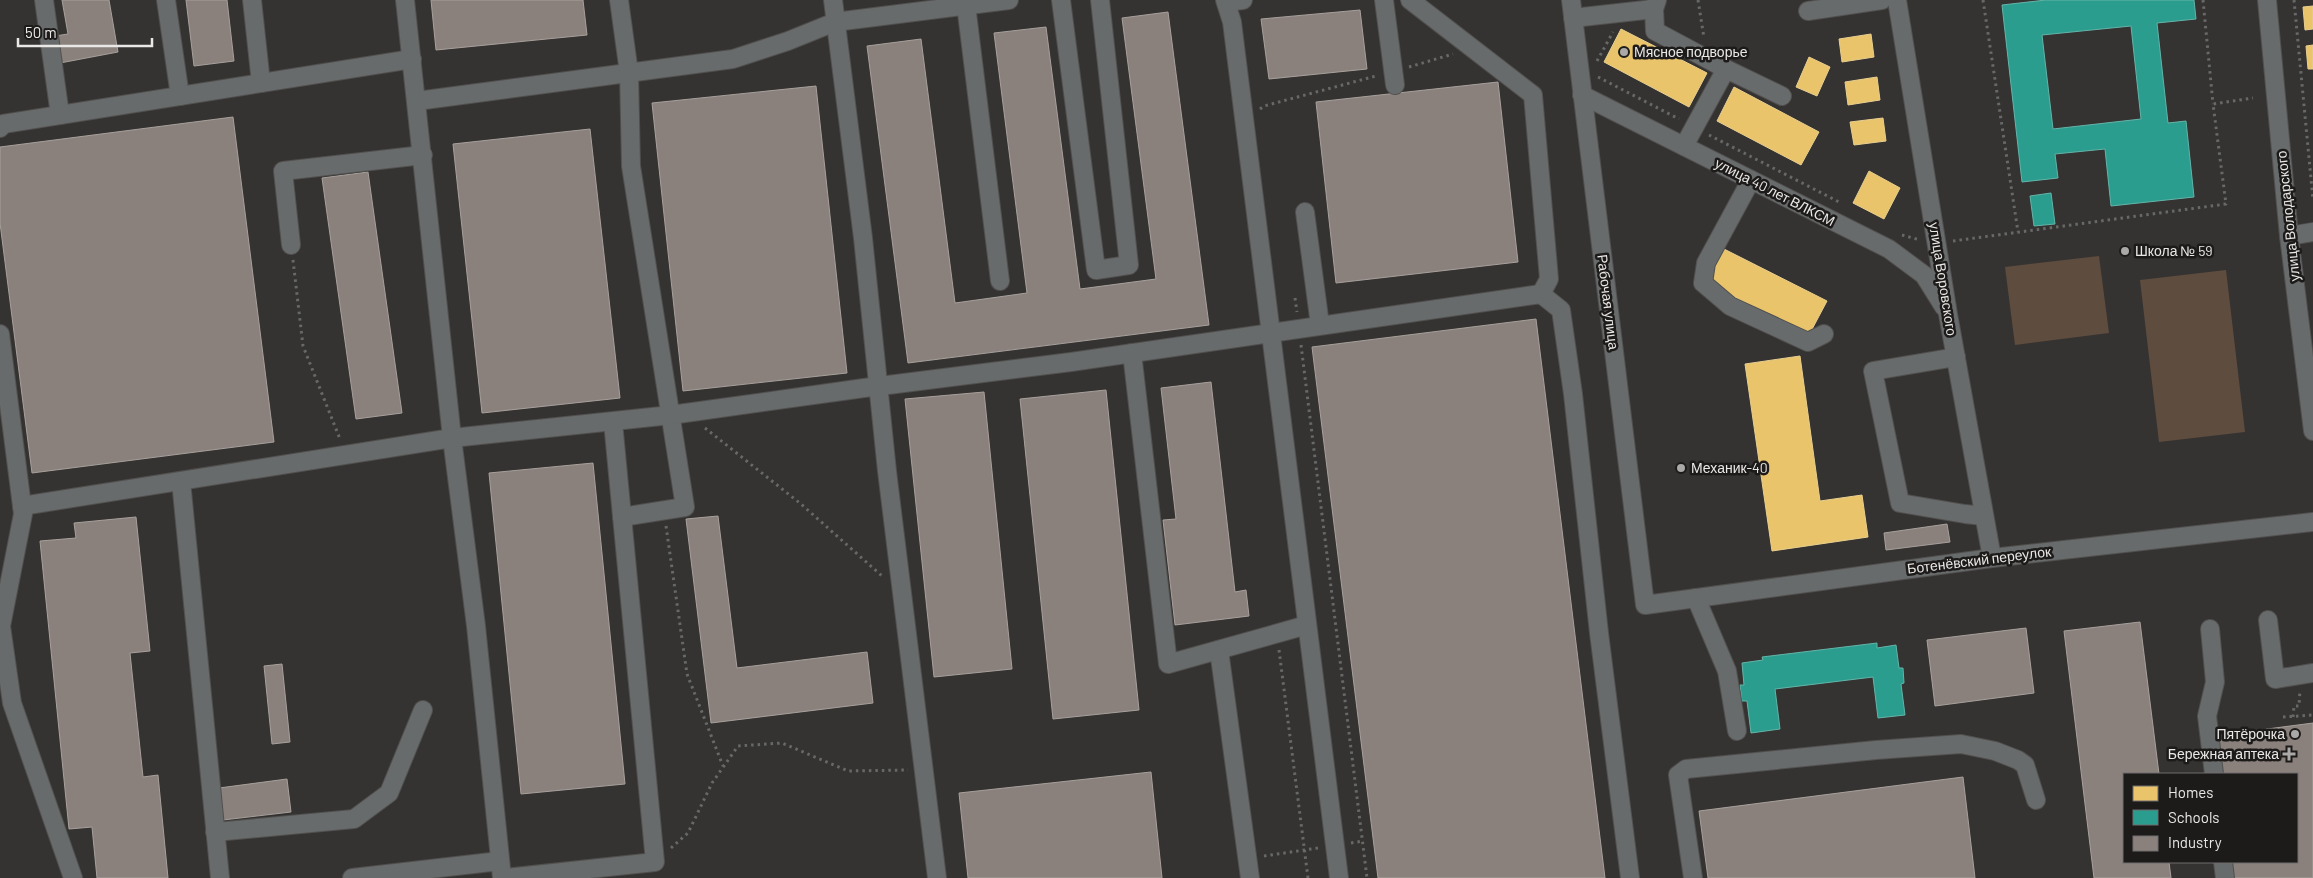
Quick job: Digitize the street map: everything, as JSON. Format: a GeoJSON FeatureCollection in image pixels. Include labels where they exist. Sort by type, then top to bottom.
{"type":"FeatureCollection","features":[{"type":"Feature","properties":{"kind":"street"},"geometry":{"type":"LineString","coordinates":[[44,0],[60,115]]}},
{"type":"Feature","properties":{"kind":"street"},"geometry":{"type":"LineString","coordinates":[[166,0],[180,96]]}},
{"type":"Feature","properties":{"kind":"street"},"geometry":{"type":"LineString","coordinates":[[252,0],[261,83]]}},
{"type":"Feature","properties":{"kind":"street"},"geometry":{"type":"LineString","coordinates":[[405,0],[452,438],[476,626],[502,872]]}},
{"type":"Feature","properties":{"kind":"street"},"geometry":{"type":"LineString","coordinates":[[619,0],[629,73],[631,166],[679,414],[685,508],[622,517]]}},
{"type":"Feature","properties":{"kind":"street"},"geometry":{"type":"LineString","coordinates":[[833,0],[863,238],[878,386],[937,878]]}},
{"type":"Feature","properties":{"kind":"street"},"geometry":{"type":"LineString","coordinates":[[417,102],[733,59],[788,41],[835,22],[1009,0]]}},
{"type":"Feature","properties":{"kind":"street"},"geometry":{"type":"LineString","coordinates":[[1061,0],[1096,270],[1129,265],[1100,0]]}},
{"type":"Feature","properties":{"kind":"street"},"geometry":{"type":"LineString","coordinates":[[1384,0],[1395,78]]}},
{"type":"Feature","properties":{"kind":"street"},"geometry":{"type":"LineString","coordinates":[[1410,0],[1533,95],[1549,279],[1541,294]]}},
{"type":"Feature","properties":{"kind":"street","name":"Рабочая улица"},"geometry":{"type":"LineString","coordinates":[[1570,0],[1645,605]]}},
{"type":"Feature","properties":{"kind":"street"},"geometry":{"type":"LineString","coordinates":[[1808,11],[1882,0]]}},
{"type":"Feature","properties":{"kind":"street","name":"улица Воровского"},"geometry":{"type":"LineString","coordinates":[[1897,0],[1948,314],[1992,558]]}},
{"type":"Feature","properties":{"kind":"street","name":"улица Володарского"},"geometry":{"type":"LineString","coordinates":[[2267,0],[2289,236],[2313,432]]}},
{"type":"Feature","properties":{"kind":"street"},"geometry":{"type":"LineString","coordinates":[[1231,1],[1270,333],[1339,878]]}},
{"type":"Feature","properties":{"kind":"street"},"geometry":{"type":"LineString","coordinates":[[1573,18],[1655,4],[1655,31],[1782,96]]}},
{"type":"Feature","properties":{"kind":"street"},"geometry":{"type":"LineString","coordinates":[[966,5],[1000,281]]}},
{"type":"Feature","properties":{"kind":"street"},"geometry":{"type":"LineString","coordinates":[[0,128],[3,124],[412,59]]}},
{"type":"Feature","properties":{"kind":"street"},"geometry":{"type":"LineString","coordinates":[[1684,146],[1726,69]]}},
{"type":"Feature","properties":{"kind":"street","name":"улица 40 лет ВЛКСМ"},"geometry":{"type":"LineString","coordinates":[[1582,95],[1889,249],[1924,275],[1948,314]]}},
{"type":"Feature","properties":{"kind":"street"},"geometry":{"type":"LineString","coordinates":[[291,244],[283,171],[422,155]]}},
{"type":"Feature","properties":{"kind":"street"},"geometry":{"type":"LineString","coordinates":[[1751,180],[1706,263],[1703,283],[1730,306],[1808,342],[1824,334]]}},
{"type":"Feature","properties":{"kind":"street"},"geometry":{"type":"LineString","coordinates":[[1306,212],[1320,326]]}},
{"type":"Feature","properties":{"kind":"street"},"geometry":{"type":"LineString","coordinates":[[2289,236],[2313,232]]}},
{"type":"Feature","properties":{"kind":"street"},"geometry":{"type":"LineString","coordinates":[[22,506],[452,438],[679,414],[1132,353],[1541,294],[1561,310],[1574,394],[1599,633],[1630,878]]}},
{"type":"Feature","properties":{"kind":"street"},"geometry":{"type":"LineString","coordinates":[[0,334],[23,514],[1,626],[12,703],[72,878]]}},
{"type":"Feature","properties":{"kind":"street"},"geometry":{"type":"LineString","coordinates":[[1132,353],[1168,664],[1277,633],[1306,619]]}},
{"type":"Feature","properties":{"kind":"street"},"geometry":{"type":"LineString","coordinates":[[1956,357],[1873,371],[1900,503],[1984,516]]}},
{"type":"Feature","properties":{"kind":"street"},"geometry":{"type":"LineString","coordinates":[[352,878],[502,872],[656,862],[612,422]]}},
{"type":"Feature","properties":{"kind":"street"},"geometry":{"type":"LineString","coordinates":[[180,481],[220,878]]}},
{"type":"Feature","properties":{"kind":"street","name":"Ботенёвский переулок"},"geometry":{"type":"LineString","coordinates":[[1645,605],[1992,558],[2313,522]]}},
{"type":"Feature","properties":{"kind":"street"},"geometry":{"type":"LineString","coordinates":[[1696,598],[1728,671],[1736,731]]}},
{"type":"Feature","properties":{"kind":"street"},"geometry":{"type":"LineString","coordinates":[[2268,620],[2275,678],[2313,673]]}},
{"type":"Feature","properties":{"kind":"street"},"geometry":{"type":"LineString","coordinates":[[2210,629],[2215,682],[2207,716],[2214,773]]}},
{"type":"Feature","properties":{"kind":"street"},"geometry":{"type":"LineString","coordinates":[[1219,650],[1250,878]]}},
{"type":"Feature","properties":{"kind":"street"},"geometry":{"type":"LineString","coordinates":[[215,832],[354,819],[389,793],[423,710]]}},
{"type":"Feature","properties":{"kind":"street"},"geometry":{"type":"LineString","coordinates":[[1693,878],[1678,775],[1686,769],[1876,750],[1961,744],[1995,751],[2018,760],[2025,765],[2036,800]]}},
{"type":"Feature","properties":{"kind":"street"},"geometry":{"type":"LineString","coordinates":[[2224,863],[2225,878]]}},
{"type":"Feature","properties":{"kind":"path"},"geometry":{"type":"LineString","coordinates":[[1698,0],[1707,59]]}},
{"type":"Feature","properties":{"kind":"path"},"geometry":{"type":"LineString","coordinates":[[1983,0],[2018,232]]}},
{"type":"Feature","properties":{"kind":"path"},"geometry":{"type":"LineString","coordinates":[[2203,0],[2213,104]]}},
{"type":"Feature","properties":{"kind":"path"},"geometry":{"type":"LineString","coordinates":[[2294,0],[2313,200]]}},
{"type":"Feature","properties":{"kind":"path"},"geometry":{"type":"LineString","coordinates":[[1244,119],[1264,106],[1395,78],[1473,48]]}},
{"type":"Feature","properties":{"kind":"path"},"geometry":{"type":"LineString","coordinates":[[291,244],[303,346],[346,455]]}},
{"type":"Feature","properties":{"kind":"path"},"geometry":{"type":"LineString","coordinates":[[1295,298],[1367,878]]}},
{"type":"Feature","properties":{"kind":"path"},"geometry":{"type":"LineString","coordinates":[[679,414],[800,504],[887,580]]}},
{"type":"Feature","properties":{"kind":"path"},"geometry":{"type":"LineString","coordinates":[[663,511],[687,674],[724,767]]}},
{"type":"Feature","properties":{"kind":"path"},"geometry":{"type":"LineString","coordinates":[[1306,619],[1334,608]]}},
{"type":"Feature","properties":{"kind":"path"},"geometry":{"type":"LineString","coordinates":[[1277,633],[1308,878]]}},
{"type":"Feature","properties":{"kind":"path"},"geometry":{"type":"LineString","coordinates":[[2293,717],[2294,706]]}},
{"type":"Feature","properties":{"kind":"path"},"geometry":{"type":"LineString","coordinates":[[2283,718],[2313,715]]}},
{"type":"Feature","properties":{"kind":"path"},"geometry":{"type":"LineString","coordinates":[[656,862],[688,833],[712,783],[738,746],[782,743],[848,771],[924,769]]}},
{"type":"Feature","properties":{"kind":"path"},"geometry":{"type":"LineString","coordinates":[[1247,859],[1363,842]]}},
{"type":"Feature","properties":{"kind":"shaded area"},"geometry":{"type":"Polygon","coordinates":[[[2099,256],[2109,333],[2015,345],[2005,267],[2099,256]]]}},
{"type":"Feature","properties":{"kind":"shaded area"},"geometry":{"type":"Polygon","coordinates":[[[2226,270],[2245,432],[2159,442],[2140,280],[2226,270]]]}},
{"type":"Feature","properties":{"kind":"building: Homes"},"geometry":{"type":"Polygon","coordinates":[[[2313,6],[2313,29],[2305,30],[2303,7],[2313,6]]]}},
{"type":"Feature","properties":{"kind":"building: Homes"},"geometry":{"type":"Polygon","coordinates":[[[1621,29],[1707,73],[1689,107],[1604,62],[1621,29]]]}},
{"type":"Feature","properties":{"kind":"building: Homes"},"geometry":{"type":"Polygon","coordinates":[[[1871,34],[1874,57],[1842,62],[1839,39],[1871,34]]]}},
{"type":"Feature","properties":{"kind":"building: Homes"},"geometry":{"type":"Polygon","coordinates":[[[2313,45],[2313,69],[2308,69],[2306,46],[2313,45]]]}},
{"type":"Feature","properties":{"kind":"building: Homes"},"geometry":{"type":"Polygon","coordinates":[[[1809,57],[1830,67],[1817,96],[1796,87],[1809,57]]]}},
{"type":"Feature","properties":{"kind":"building: Homes"},"geometry":{"type":"Polygon","coordinates":[[[1877,77],[1880,100],[1848,105],[1845,82],[1877,77]]]}},
{"type":"Feature","properties":{"kind":"building: Homes"},"geometry":{"type":"Polygon","coordinates":[[[1734,87],[1819,132],[1801,165],[1717,121],[1734,87]]]}},
{"type":"Feature","properties":{"kind":"building: Homes"},"geometry":{"type":"Polygon","coordinates":[[[1883,118],[1886,141],[1854,145],[1850,122],[1883,118]]]}},
{"type":"Feature","properties":{"kind":"building: Homes"},"geometry":{"type":"Polygon","coordinates":[[[1869,171],[1900,188],[1884,219],[1853,203],[1869,171]]]}},
{"type":"Feature","properties":{"kind":"building: Homes"},"geometry":{"type":"Polygon","coordinates":[[[1724,249],[1827,301],[1809,335],[1707,283],[1724,249]]]}},
{"type":"Feature","properties":{"kind":"building: Homes"},"geometry":{"type":"Polygon","coordinates":[[[1800,356],[1820,501],[1862,495],[1868,537],[1772,551],[1745,364],[1800,356]]]}},
{"type":"Feature","properties":{"kind":"building: Schools"},"geometry":{"type":"Polygon","coordinates":[[[2046,0],[2194,0],[2196,19],[2157,23],[2168,123],[2186,121],[2194,197],[2111,206],[2105,149],[2055,154],[2058,178],[2022,182],[2002,5],[2046,0]],[[2131,26],[2042,35],[2053,129],[2141,119],[2131,26]]]}},
{"type":"Feature","properties":{"kind":"building: Schools"},"geometry":{"type":"Polygon","coordinates":[[[2051,193],[2055,224],[2034,226],[2030,196],[2051,193]]]}},
{"type":"Feature","properties":{"kind":"building: Schools"},"geometry":{"type":"Polygon","coordinates":[[[1877,643],[1877,648],[1896,645],[1899,668],[1903,668],[1904,683],[1901,684],[1905,715],[1878,718],[1873,677],[1775,689],[1780,729],[1751,733],[1747,701],[1742,701],[1740,685],[1744,685],[1742,663],[1763,660],[1762,657],[1877,643]]]}},
{"type":"Feature","properties":{"kind":"building: Industry"},"geometry":{"type":"Polygon","coordinates":[[[62,0],[109,0],[118,52],[60,63],[55,36],[68,34],[62,0]]]}},
{"type":"Feature","properties":{"kind":"building: Industry"},"geometry":{"type":"Polygon","coordinates":[[[186,0],[227,0],[234,61],[194,66],[186,0]]]}},
{"type":"Feature","properties":{"kind":"building: Industry"},"geometry":{"type":"Polygon","coordinates":[[[431,0],[583,0],[587,35],[436,50],[431,0]]]}},
{"type":"Feature","properties":{"kind":"building: Industry"},"geometry":{"type":"Polygon","coordinates":[[[1360,10],[1367,69],[1269,79],[1261,19],[1360,10]]]}},
{"type":"Feature","properties":{"kind":"building: Industry"},"geometry":{"type":"Polygon","coordinates":[[[1168,12],[1209,325],[908,363],[867,46],[921,39],[955,303],[1027,293],[994,33],[1046,27],[1080,289],[1156,279],[1122,18],[1168,12]]]}},
{"type":"Feature","properties":{"kind":"building: Industry"},"geometry":{"type":"Polygon","coordinates":[[[1498,82],[1518,262],[1336,283],[1316,102],[1498,82]]]}},
{"type":"Feature","properties":{"kind":"building: Industry"},"geometry":{"type":"Polygon","coordinates":[[[816,86],[847,373],[683,391],[652,103],[816,86]]]}},
{"type":"Feature","properties":{"kind":"building: Industry"},"geometry":{"type":"Polygon","coordinates":[[[233,117],[274,442],[32,473],[0,223],[0,147],[233,117]]]}},
{"type":"Feature","properties":{"kind":"building: Industry"},"geometry":{"type":"Polygon","coordinates":[[[590,129],[620,398],[482,413],[453,144],[590,129]]]}},
{"type":"Feature","properties":{"kind":"building: Industry"},"geometry":{"type":"Polygon","coordinates":[[[368,172],[402,413],[356,419],[322,178],[368,172]]]}},
{"type":"Feature","properties":{"kind":"building: Industry"},"geometry":{"type":"Polygon","coordinates":[[[1536,319],[1605,878],[1378,878],[1312,347],[1536,319]]]}},
{"type":"Feature","properties":{"kind":"building: Industry"},"geometry":{"type":"Polygon","coordinates":[[[1211,382],[1235,592],[1246,590],[1249,616],[1175,625],[1163,520],[1176,519],[1161,388],[1211,382]]]}},
{"type":"Feature","properties":{"kind":"building: Industry"},"geometry":{"type":"Polygon","coordinates":[[[1106,390],[1139,710],[1053,719],[1020,399],[1106,390]]]}},
{"type":"Feature","properties":{"kind":"building: Industry"},"geometry":{"type":"Polygon","coordinates":[[[984,392],[1012,669],[934,677],[905,399],[984,392]]]}},
{"type":"Feature","properties":{"kind":"building: Industry"},"geometry":{"type":"Polygon","coordinates":[[[593,463],[625,784],[521,794],[489,473],[593,463]]]}},
{"type":"Feature","properties":{"kind":"building: Industry"},"geometry":{"type":"Polygon","coordinates":[[[718,516],[737,668],[867,652],[873,703],[711,723],[686,519],[718,516]]]}},
{"type":"Feature","properties":{"kind":"building: Industry"},"geometry":{"type":"Polygon","coordinates":[[[136,517],[150,651],[130,653],[143,777],[158,775],[168,878],[97,878],[92,827],[69,829],[40,541],[76,538],[74,523],[136,517]]]}},
{"type":"Feature","properties":{"kind":"building: Industry"},"geometry":{"type":"Polygon","coordinates":[[[1947,524],[1950,542],[1886,550],[1884,533],[1947,524]]]}},
{"type":"Feature","properties":{"kind":"building: Industry"},"geometry":{"type":"Polygon","coordinates":[[[2140,622],[2159,773],[2123,773],[2123,863],[2169,863],[2171,878],[2094,878],[2064,631],[2140,622]]]}},
{"type":"Feature","properties":{"kind":"building: Industry"},"geometry":{"type":"Polygon","coordinates":[[[2026,628],[2034,693],[1935,706],[1927,640],[2026,628]]]}},
{"type":"Feature","properties":{"kind":"building: Industry"},"geometry":{"type":"Polygon","coordinates":[[[282,664],[290,742],[272,744],[264,666],[282,664]]]}},
{"type":"Feature","properties":{"kind":"building: Industry"},"geometry":{"type":"Polygon","coordinates":[[[2313,723],[2313,878],[2233,878],[2231,863],[2298,863],[2298,773],[2219,773],[2214,736],[2313,723]]]}},
{"type":"Feature","properties":{"kind":"building: Industry"},"geometry":{"type":"Polygon","coordinates":[[[1151,772],[1162,878],[968,878],[959,793],[1151,772]]]}},
{"type":"Feature","properties":{"kind":"building: Industry"},"geometry":{"type":"Polygon","coordinates":[[[1963,777],[1975,878],[1708,878],[1699,811],[1963,777]]]}},
{"type":"Feature","properties":{"kind":"building: Industry"},"geometry":{"type":"Polygon","coordinates":[[[287,779],[291,812],[223,820],[219,788],[287,779]]]}},
{"type":"Feature","properties":{"kind":"place","name":"Мясное подворье"},"geometry":{"type":"Point","coordinates":[1624,52]}},
{"type":"Feature","properties":{"kind":"place","name":"Школа № 59"},"geometry":{"type":"Point","coordinates":[2125,251]}},
{"type":"Feature","properties":{"kind":"place","name":"Механик-40"},"geometry":{"type":"Point","coordinates":[1681,468]}},
{"type":"Feature","properties":{"kind":"place","name":"Пятёрочка"},"geometry":{"type":"Point","coordinates":[2295,734]}},
{"type":"Feature","properties":{"kind":"place","name":"Бережная аптека"},"geometry":{"type":"Point","coordinates":[2289,754]}}]}
